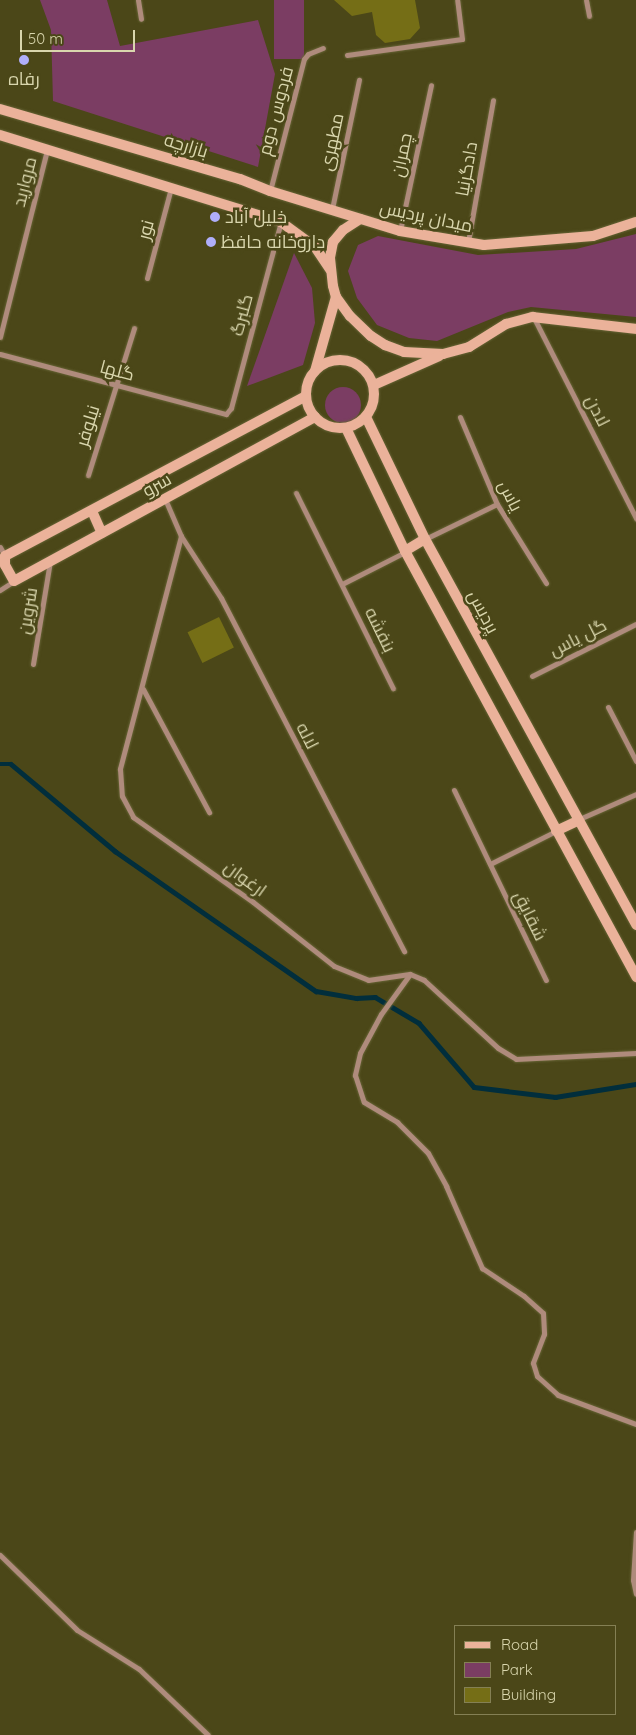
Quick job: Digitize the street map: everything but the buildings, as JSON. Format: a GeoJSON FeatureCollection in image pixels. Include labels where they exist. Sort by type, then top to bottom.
{"type":"FeatureCollection","features":[{"type":"Feature","properties":{"kind":"street"},"geometry":{"type":"LineString","coordinates":[[138,0],[141,20]]}},
{"type":"Feature","properties":{"kind":"street"},"geometry":{"type":"LineString","coordinates":[[347,55],[462,39],[457,0]]}},
{"type":"Feature","properties":{"kind":"street"},"geometry":{"type":"LineString","coordinates":[[586,0],[589,16]]}},
{"type":"Feature","properties":{"kind":"street","name":"فردوس دوم"},"geometry":{"type":"LineString","coordinates":[[270,192],[304,59],[308,54],[323,48]]}},
{"type":"Feature","properties":{"kind":"street","name":"مطهری"},"geometry":{"type":"LineString","coordinates":[[332,209],[359,80]]}},
{"type":"Feature","properties":{"kind":"street","name":"چمران"},"geometry":{"type":"LineString","coordinates":[[400,231],[431,85]]}},
{"type":"Feature","properties":{"kind":"street","name":"دادگرنیا"},"geometry":{"type":"LineString","coordinates":[[468,242],[493,100]]}},
{"type":"Feature","properties":{"kind":"street","name":"بازارچه"},"geometry":{"type":"LineString","coordinates":[[0,109],[240,179],[270,192],[332,209],[360,219]]}},
{"type":"Feature","properties":{"kind":"street"},"geometry":{"type":"LineString","coordinates":[[0,135],[281,222],[315,247],[330,269]]}},
{"type":"Feature","properties":{"kind":"street","name":"مروارید"},"geometry":{"type":"LineString","coordinates":[[0,337],[47,150]]}},
{"type":"Feature","properties":{"kind":"street","name":"نور"},"geometry":{"type":"LineString","coordinates":[[147,278],[171,188]]}},
{"type":"Feature","properties":{"kind":"street","name":"میدان پردیس"},"geometry":{"type":"LineString","coordinates":[[636,222],[607,233],[539,242],[484,245],[400,231],[360,219],[343,230],[333,242],[330,269],[336,297],[364,330],[385,344],[404,352],[443,354],[469,347],[506,324],[533,317],[636,329]]}},
{"type":"Feature","properties":{"kind":"street","name":"گلبرگ"},"geometry":{"type":"LineString","coordinates":[[226,414],[231,408],[281,222]]}},
{"type":"Feature","properties":{"kind":"street"},"geometry":{"type":"LineString","coordinates":[[315,371],[329,361],[352,361],[365,371],[374,385],[372,408],[366,417],[346,428],[329,426],[315,417],[306,396],[307,385],[315,371],[336,297]]}},
{"type":"Feature","properties":{"kind":"street","name":"لادن"},"geometry":{"type":"LineString","coordinates":[[533,317],[636,518]]}},
{"type":"Feature","properties":{"kind":"street","name":"نیلوفر"},"geometry":{"type":"LineString","coordinates":[[88,475],[134,328]]}},
{"type":"Feature","properties":{"kind":"street","name":"گلها"},"geometry":{"type":"LineString","coordinates":[[0,354],[226,414]]}},
{"type":"Feature","properties":{"kind":"street"},"geometry":{"type":"LineString","coordinates":[[374,385],[443,354]]}},
{"type":"Feature","properties":{"kind":"street","name":"سرو"},"geometry":{"type":"LineString","coordinates":[[3,551],[92,511],[205,447],[306,396]]}},
{"type":"Feature","properties":{"kind":"street","name":"سرو"},"geometry":{"type":"LineString","coordinates":[[14,581],[315,417]]}},
{"type":"Feature","properties":{"kind":"street","name":"پردیس"},"geometry":{"type":"LineString","coordinates":[[366,417],[425,539],[577,821],[636,925]]}},
{"type":"Feature","properties":{"kind":"street","name":"یاس"},"geometry":{"type":"LineString","coordinates":[[460,417],[497,504],[546,583]]}},
{"type":"Feature","properties":{"kind":"street"},"geometry":{"type":"LineString","coordinates":[[346,428],[406,551],[636,977]]}},
{"type":"Feature","properties":{"kind":"street","name":"بنفشه"},"geometry":{"type":"LineString","coordinates":[[296,493],[393,688]]}},
{"type":"Feature","properties":{"kind":"street"},"geometry":{"type":"LineString","coordinates":[[165,499],[181,536]]}},
{"type":"Feature","properties":{"kind":"street"},"geometry":{"type":"LineString","coordinates":[[342,584],[425,539],[497,504]]}},
{"type":"Feature","properties":{"kind":"street"},"geometry":{"type":"LineString","coordinates":[[92,511],[102,533]]}},
{"type":"Feature","properties":{"kind":"street","name":"ارغوان"},"geometry":{"type":"LineString","coordinates":[[181,536],[143,689],[120,769],[122,796],[133,817],[253,902],[334,966],[368,980],[410,974]]}},
{"type":"Feature","properties":{"kind":"street","name":"لاله"},"geometry":{"type":"LineString","coordinates":[[181,536],[221,598],[404,951]]}},
{"type":"Feature","properties":{"kind":"street"},"geometry":{"type":"LineString","coordinates":[[0,590],[14,581],[5,565],[3,551]]}},
{"type":"Feature","properties":{"kind":"street","name":"شروین"},"geometry":{"type":"LineString","coordinates":[[34,664],[50,562]]}},
{"type":"Feature","properties":{"kind":"street","name":"گل یاس"},"geometry":{"type":"LineString","coordinates":[[532,676],[636,624]]}},
{"type":"Feature","properties":{"kind":"street"},"geometry":{"type":"LineString","coordinates":[[143,689],[209,812]]}},
{"type":"Feature","properties":{"kind":"street"},"geometry":{"type":"LineString","coordinates":[[608,707],[636,761]]}},
{"type":"Feature","properties":{"kind":"street","name":"شقایق"},"geometry":{"type":"LineString","coordinates":[[454,790],[546,980]]}},
{"type":"Feature","properties":{"kind":"street"},"geometry":{"type":"LineString","coordinates":[[490,864],[636,794]]}},
{"type":"Feature","properties":{"kind":"street"},"geometry":{"type":"LineString","coordinates":[[636,1053],[516,1059],[498,1048],[424,980],[410,974],[381,1014],[360,1053],[355,1075],[364,1102],[398,1122],[428,1153],[446,1186],[482,1268],[524,1296],[542,1313],[544,1334],[533,1363],[537,1376],[558,1395],[636,1424]]}},
{"type":"Feature","properties":{"kind":"street"},"geometry":{"type":"LineString","coordinates":[[636,1532],[633,1580],[636,1594]]}},
{"type":"Feature","properties":{"kind":"street"},"geometry":{"type":"LineString","coordinates":[[0,1555],[77,1630],[139,1669],[208,1735]]}},
{"type":"Feature","properties":{"kind":"green space"},"geometry":{"type":"Polygon","coordinates":[[[40,0],[107,0],[120,46],[258,20],[275,74],[258,167],[53,101],[51,30],[40,0]]]}},
{"type":"Feature","properties":{"kind":"green space"},"geometry":{"type":"Polygon","coordinates":[[[274,0],[304,0],[304,59],[274,59],[274,0]]]}},
{"type":"Feature","properties":{"kind":"green space"},"geometry":{"type":"Polygon","coordinates":[[[636,234],[636,317],[531,307],[508,312],[437,341],[409,338],[377,325],[357,298],[348,271],[358,245],[378,236],[478,255],[576,249],[636,234]]]}},
{"type":"Feature","properties":{"kind":"green space"},"geometry":{"type":"Polygon","coordinates":[[[294,253],[312,288],[315,323],[303,365],[247,386],[294,253]]]}},
{"type":"Feature","properties":{"kind":"green space"},"geometry":{"type":"Polygon","coordinates":[[[343,387],[350,388],[356,392],[360,398],[360,412],[356,418],[350,422],[343,423],[336,422],[330,418],[326,412],[325,405],[326,398],[330,392],[336,388],[343,387]]]}},
{"type":"Feature","properties":{"kind":"waterway"},"geometry":{"type":"LineString","coordinates":[[0,764],[11,764],[115,851],[316,991],[356,998],[375,997],[419,1023],[474,1087],[555,1097],[636,1084]]}},
{"type":"Feature","properties":{"kind":"place","name":"رفاه"},"geometry":{"type":"Point","coordinates":[24,60]}},
{"type":"Feature","properties":{"kind":"place","name":"خلیل آباد"},"geometry":{"type":"Point","coordinates":[215,217]}},
{"type":"Feature","properties":{"kind":"place","name":"داروخانه حافظ"},"geometry":{"type":"Point","coordinates":[211,242]}}]}
